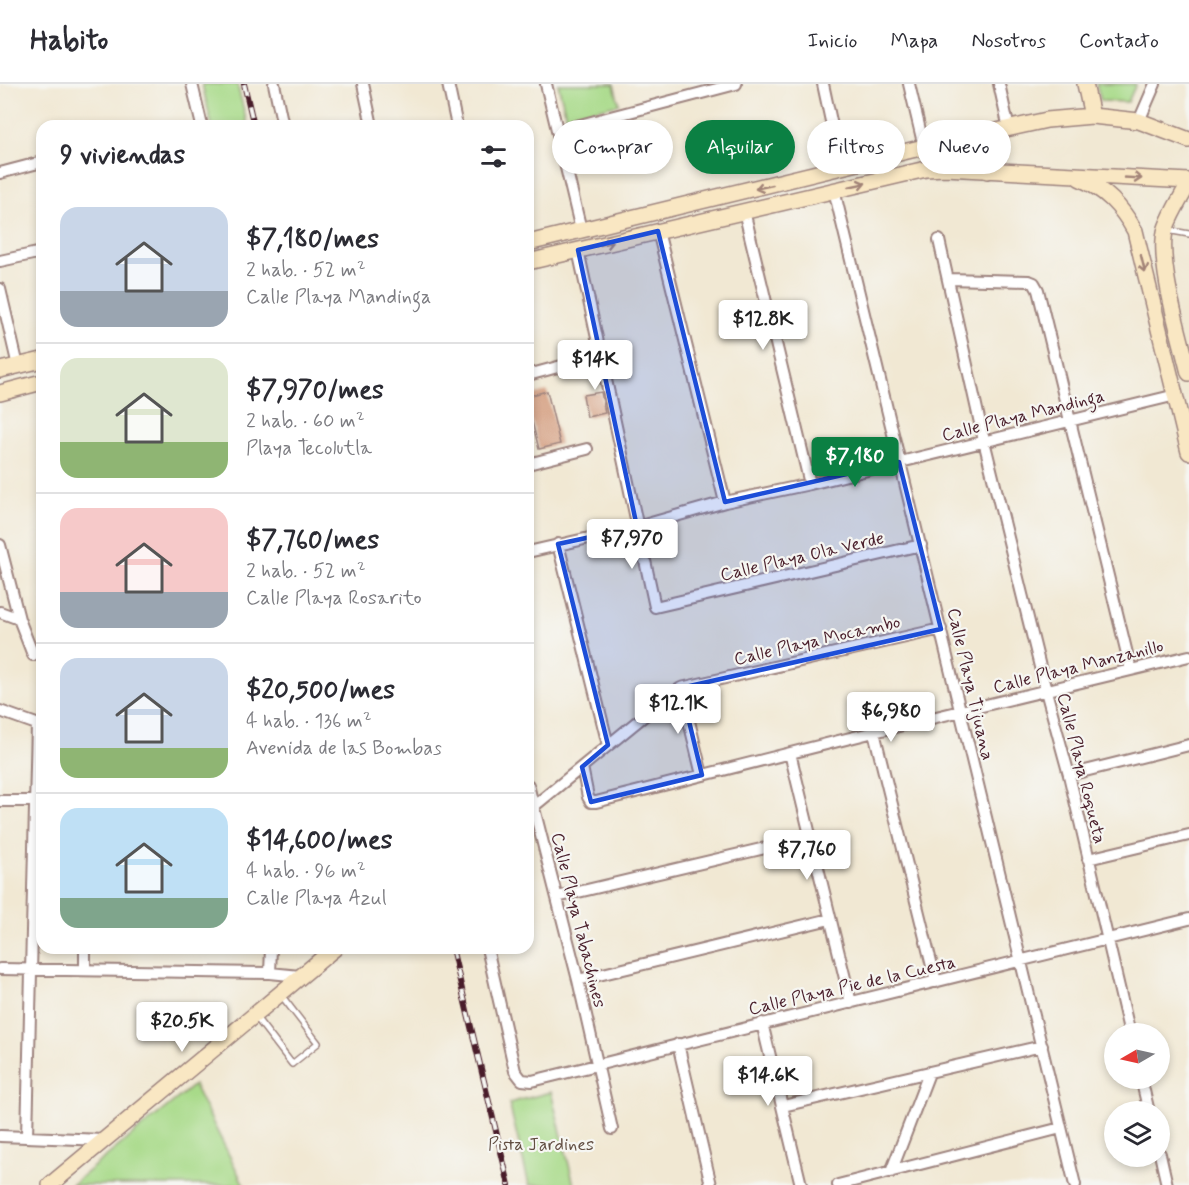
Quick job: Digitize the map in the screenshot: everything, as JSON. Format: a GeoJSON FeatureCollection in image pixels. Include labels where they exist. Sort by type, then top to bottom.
{"type":"FeatureCollection","features":[{"type":"Feature","properties":{"kind":"main road"},"geometry":{"type":"LineString","coordinates":[[1085,84],[1092,116]]}},
{"type":"Feature","properties":{"kind":"main road"},"geometry":{"type":"LineString","coordinates":[[1011,129],[1047,120],[1092,116],[1139,121],[1189,140]]}},
{"type":"Feature","properties":{"kind":"main road"},"geometry":{"type":"LineString","coordinates":[[534,261],[917,171]]}},
{"type":"Feature","properties":{"kind":"main road"},"geometry":{"type":"LineString","coordinates":[[1011,172],[1189,182],[1165,230],[1163,255],[1189,372]]}},
{"type":"Feature","properties":{"kind":"main road"},"geometry":{"type":"LineString","coordinates":[[534,241],[816,174]]}},
{"type":"Feature","properties":{"kind":"main road"},"geometry":{"type":"LineString","coordinates":[[1071,174],[1094,185],[1123,211],[1135,231],[1189,452]]}},
{"type":"Feature","properties":{"kind":"main road"},"geometry":{"type":"LineString","coordinates":[[1157,316],[1174,311]]}},
{"type":"Feature","properties":{"kind":"main road"},"geometry":{"type":"LineString","coordinates":[[0,370],[36,362]]}},
{"type":"Feature","properties":{"kind":"main road"},"geometry":{"type":"LineString","coordinates":[[0,393],[36,384]]}},
{"type":"Feature","properties":{"kind":"main road"},"geometry":{"type":"LineString","coordinates":[[50,1185],[328,954]]}},
{"type":"Feature","properties":{"kind":"street"},"geometry":{"type":"LineString","coordinates":[[192,84],[201,120]]}},
{"type":"Feature","properties":{"kind":"street"},"geometry":{"type":"LineString","coordinates":[[274,84],[282,120]]}},
{"type":"Feature","properties":{"kind":"street"},"geometry":{"type":"LineString","coordinates":[[363,84],[371,120]]}},
{"type":"Feature","properties":{"kind":"street"},"geometry":{"type":"LineString","coordinates":[[448,84],[457,120]]}},
{"type":"Feature","properties":{"kind":"street"},"geometry":{"type":"LineString","coordinates":[[546,84],[554,120]]}},
{"type":"Feature","properties":{"kind":"street"},"geometry":{"type":"LineString","coordinates":[[599,120],[736,84]]}},
{"type":"Feature","properties":{"kind":"street"},"geometry":{"type":"LineString","coordinates":[[823,84],[831,120]]}},
{"type":"Feature","properties":{"kind":"street"},"geometry":{"type":"LineString","coordinates":[[909,84],[918,120]]}},
{"type":"Feature","properties":{"kind":"street"},"geometry":{"type":"LineString","coordinates":[[999,84],[1007,120]]}},
{"type":"Feature","properties":{"kind":"street"},"geometry":{"type":"LineString","coordinates":[[1139,121],[1155,84]]}},
{"type":"Feature","properties":{"kind":"street"},"geometry":{"type":"LineString","coordinates":[[0,173],[36,164]]}},
{"type":"Feature","properties":{"kind":"street"},"geometry":{"type":"LineString","coordinates":[[567,174],[581,230]]}},
{"type":"Feature","properties":{"kind":"street","name":"Calle Playa Tijuana"},"geometry":{"type":"LineString","coordinates":[[834,190],[1075,1185]]}},
{"type":"Feature","properties":{"kind":"street"},"geometry":{"type":"LineString","coordinates":[[744,211],[810,484]]}},
{"type":"Feature","properties":{"kind":"street"},"geometry":{"type":"LineString","coordinates":[[658,231],[725,502]]}},
{"type":"Feature","properties":{"kind":"street","name":"Calle Playa Roqueta"},"geometry":{"type":"LineString","coordinates":[[939,240],[984,441],[1069,775],[1127,1023]]}},
{"type":"Feature","properties":{"kind":"street"},"geometry":{"type":"LineString","coordinates":[[578,250],[637,527]]}},
{"type":"Feature","properties":{"kind":"street"},"geometry":{"type":"LineString","coordinates":[[0,261],[36,253]]}},
{"type":"Feature","properties":{"kind":"street"},"geometry":{"type":"LineString","coordinates":[[948,279],[1029,281],[1034,283],[1038,290],[1131,670]]}},
{"type":"Feature","properties":{"kind":"street"},"geometry":{"type":"LineString","coordinates":[[0,289],[18,366]]}},
{"type":"Feature","properties":{"kind":"street"},"geometry":{"type":"LineString","coordinates":[[534,373],[602,356]]}},
{"type":"Feature","properties":{"kind":"street","name":"Calle Playa Mandinga"},"geometry":{"type":"LineString","coordinates":[[534,550],[637,527],[725,502],[810,484],[1176,395]]}},
{"type":"Feature","properties":{"kind":"street"},"geometry":{"type":"LineString","coordinates":[[534,462],[588,449]]}},
{"type":"Feature","properties":{"kind":"street","name":"Calle Playa Ola Verde"},"geometry":{"type":"LineString","coordinates":[[637,527],[656,607],[921,545]]}},
{"type":"Feature","properties":{"kind":"street"},"geometry":{"type":"LineString","coordinates":[[0,544],[19,619],[33,655]]}},
{"type":"Feature","properties":{"kind":"street"},"geometry":{"type":"LineString","coordinates":[[558,544],[608,744]]}},
{"type":"Feature","properties":{"kind":"street"},"geometry":{"type":"LineString","coordinates":[[0,612],[19,619]]}},
{"type":"Feature","properties":{"kind":"street","name":"Calle Playa Mocambo"},"geometry":{"type":"LineString","coordinates":[[534,806],[608,744],[681,688],[941,629]]}},
{"type":"Feature","properties":{"kind":"street","name":"Calle Playa Manzanillo"},"geometry":{"type":"LineString","coordinates":[[582,766],[588,797],[591,802],[596,802],[1189,656]]}},
{"type":"Feature","properties":{"kind":"street"},"geometry":{"type":"LineString","coordinates":[[681,688],[702,775]]}},
{"type":"Feature","properties":{"kind":"street"},"geometry":{"type":"LineString","coordinates":[[0,711],[36,724]]}},
{"type":"Feature","properties":{"kind":"street"},"geometry":{"type":"LineString","coordinates":[[874,732],[936,982]]}},
{"type":"Feature","properties":{"kind":"street"},"geometry":{"type":"LineString","coordinates":[[1069,775],[1189,745]]}},
{"type":"Feature","properties":{"kind":"street"},"geometry":{"type":"LineString","coordinates":[[790,753],[851,1003]]}},
{"type":"Feature","properties":{"kind":"street"},"geometry":{"type":"LineString","coordinates":[[0,801],[36,801]]}},
{"type":"Feature","properties":{"kind":"street","name":"Calle Playa Tabachines"},"geometry":{"type":"LineString","coordinates":[[534,819],[578,980],[612,1129]]}},
{"type":"Feature","properties":{"kind":"street"},"geometry":{"type":"LineString","coordinates":[[1088,859],[1189,835]]}},
{"type":"Feature","properties":{"kind":"street"},"geometry":{"type":"LineString","coordinates":[[557,897],[812,837]]}},
{"type":"Feature","properties":{"kind":"street"},"geometry":{"type":"LineString","coordinates":[[27,1137],[36,857]]}},
{"type":"Feature","properties":{"kind":"street"},"geometry":{"type":"LineString","coordinates":[[578,980],[830,919]]}},
{"type":"Feature","properties":{"kind":"street","name":"Calle Playa Pie de la Cuesta"},"geometry":{"type":"LineString","coordinates":[[487,954],[515,1071],[522,1080],[532,1081],[1189,919]]}},
{"type":"Feature","properties":{"kind":"street"},"geometry":{"type":"LineString","coordinates":[[85,954],[85,970]]}},
{"type":"Feature","properties":{"kind":"street"},"geometry":{"type":"LineString","coordinates":[[270,973],[271,954]]}},
{"type":"Feature","properties":{"kind":"street"},"geometry":{"type":"LineString","coordinates":[[0,969],[270,973],[300,976]]}},
{"type":"Feature","properties":{"kind":"street"},"geometry":{"type":"LineString","coordinates":[[762,1023],[801,1185]]}},
{"type":"Feature","properties":{"kind":"street"},"geometry":{"type":"LineString","coordinates":[[678,1044],[711,1185]]}},
{"type":"Feature","properties":{"kind":"street"},"geometry":{"type":"LineString","coordinates":[[783,1106],[1042,1046]]}},
{"type":"Feature","properties":{"kind":"street"},"geometry":{"type":"LineString","coordinates":[[891,1172],[929,1072]]}},
{"type":"Feature","properties":{"kind":"street"},"geometry":{"type":"LineString","coordinates":[[838,1185],[1061,1128]]}},
{"type":"Feature","properties":{"kind":"street"},"geometry":{"type":"LineString","coordinates":[[0,1136],[104,1140]]}},
{"type":"Feature","properties":{"kind":"street"},"geometry":{"type":"LineString","coordinates":[[1163,1167],[1167,1185]]}},
{"type":"Feature","properties":{"kind":"lane"},"geometry":{"type":"LineString","coordinates":[[1165,230],[1189,234]]}},
{"type":"Feature","properties":{"kind":"lane"},"geometry":{"type":"LineString","coordinates":[[254,1014],[292,1064],[318,1043],[280,993]]}},
{"type":"Feature","properties":{"kind":"highlighted area"},"geometry":{"type":"Polygon","coordinates":[[[658,231],[725,502],[899,462],[941,629],[681,688],[702,775],[591,802],[582,767],[608,745],[558,544],[637,527],[578,250],[658,231]]]}},
{"type":"Feature","properties":{"kind":"green space"},"geometry":{"type":"Polygon","coordinates":[[[202,84],[237,84],[246,120],[211,120],[202,84]]]}},
{"type":"Feature","properties":{"kind":"green space"},"geometry":{"type":"Polygon","coordinates":[[[558,84],[614,84],[619,104],[566,116],[558,84]]]}},
{"type":"Feature","properties":{"kind":"green space"},"geometry":{"type":"Polygon","coordinates":[[[1096,84],[1136,84],[1128,102],[1101,101],[1096,84]]]}},
{"type":"Feature","properties":{"kind":"green space"},"geometry":{"type":"Polygon","coordinates":[[[194,1085],[244,1185],[71,1185],[194,1085]]]}},
{"type":"Feature","properties":{"kind":"green space","name":"Pista Jardines"},"geometry":{"type":"Polygon","coordinates":[[[551,1092],[574,1185],[529,1185],[509,1103],[551,1092]]]}},
{"type":"Feature","properties":{"kind":"building"},"geometry":{"type":"Polygon","coordinates":[[[547,391],[560,444],[539,449],[534,429],[534,394],[547,391]]]}},
{"type":"Feature","properties":{"kind":"building"},"geometry":{"type":"Polygon","coordinates":[[[601,392],[605,413],[587,417],[583,395],[601,392]]]}},
{"type":"Feature","properties":{"kind":"railway"},"geometry":{"type":"LineString","coordinates":[[244,84],[253,120]]}},
{"type":"Feature","properties":{"kind":"railway"},"geometry":{"type":"LineString","coordinates":[[453,954],[509,1185]]}}]}
